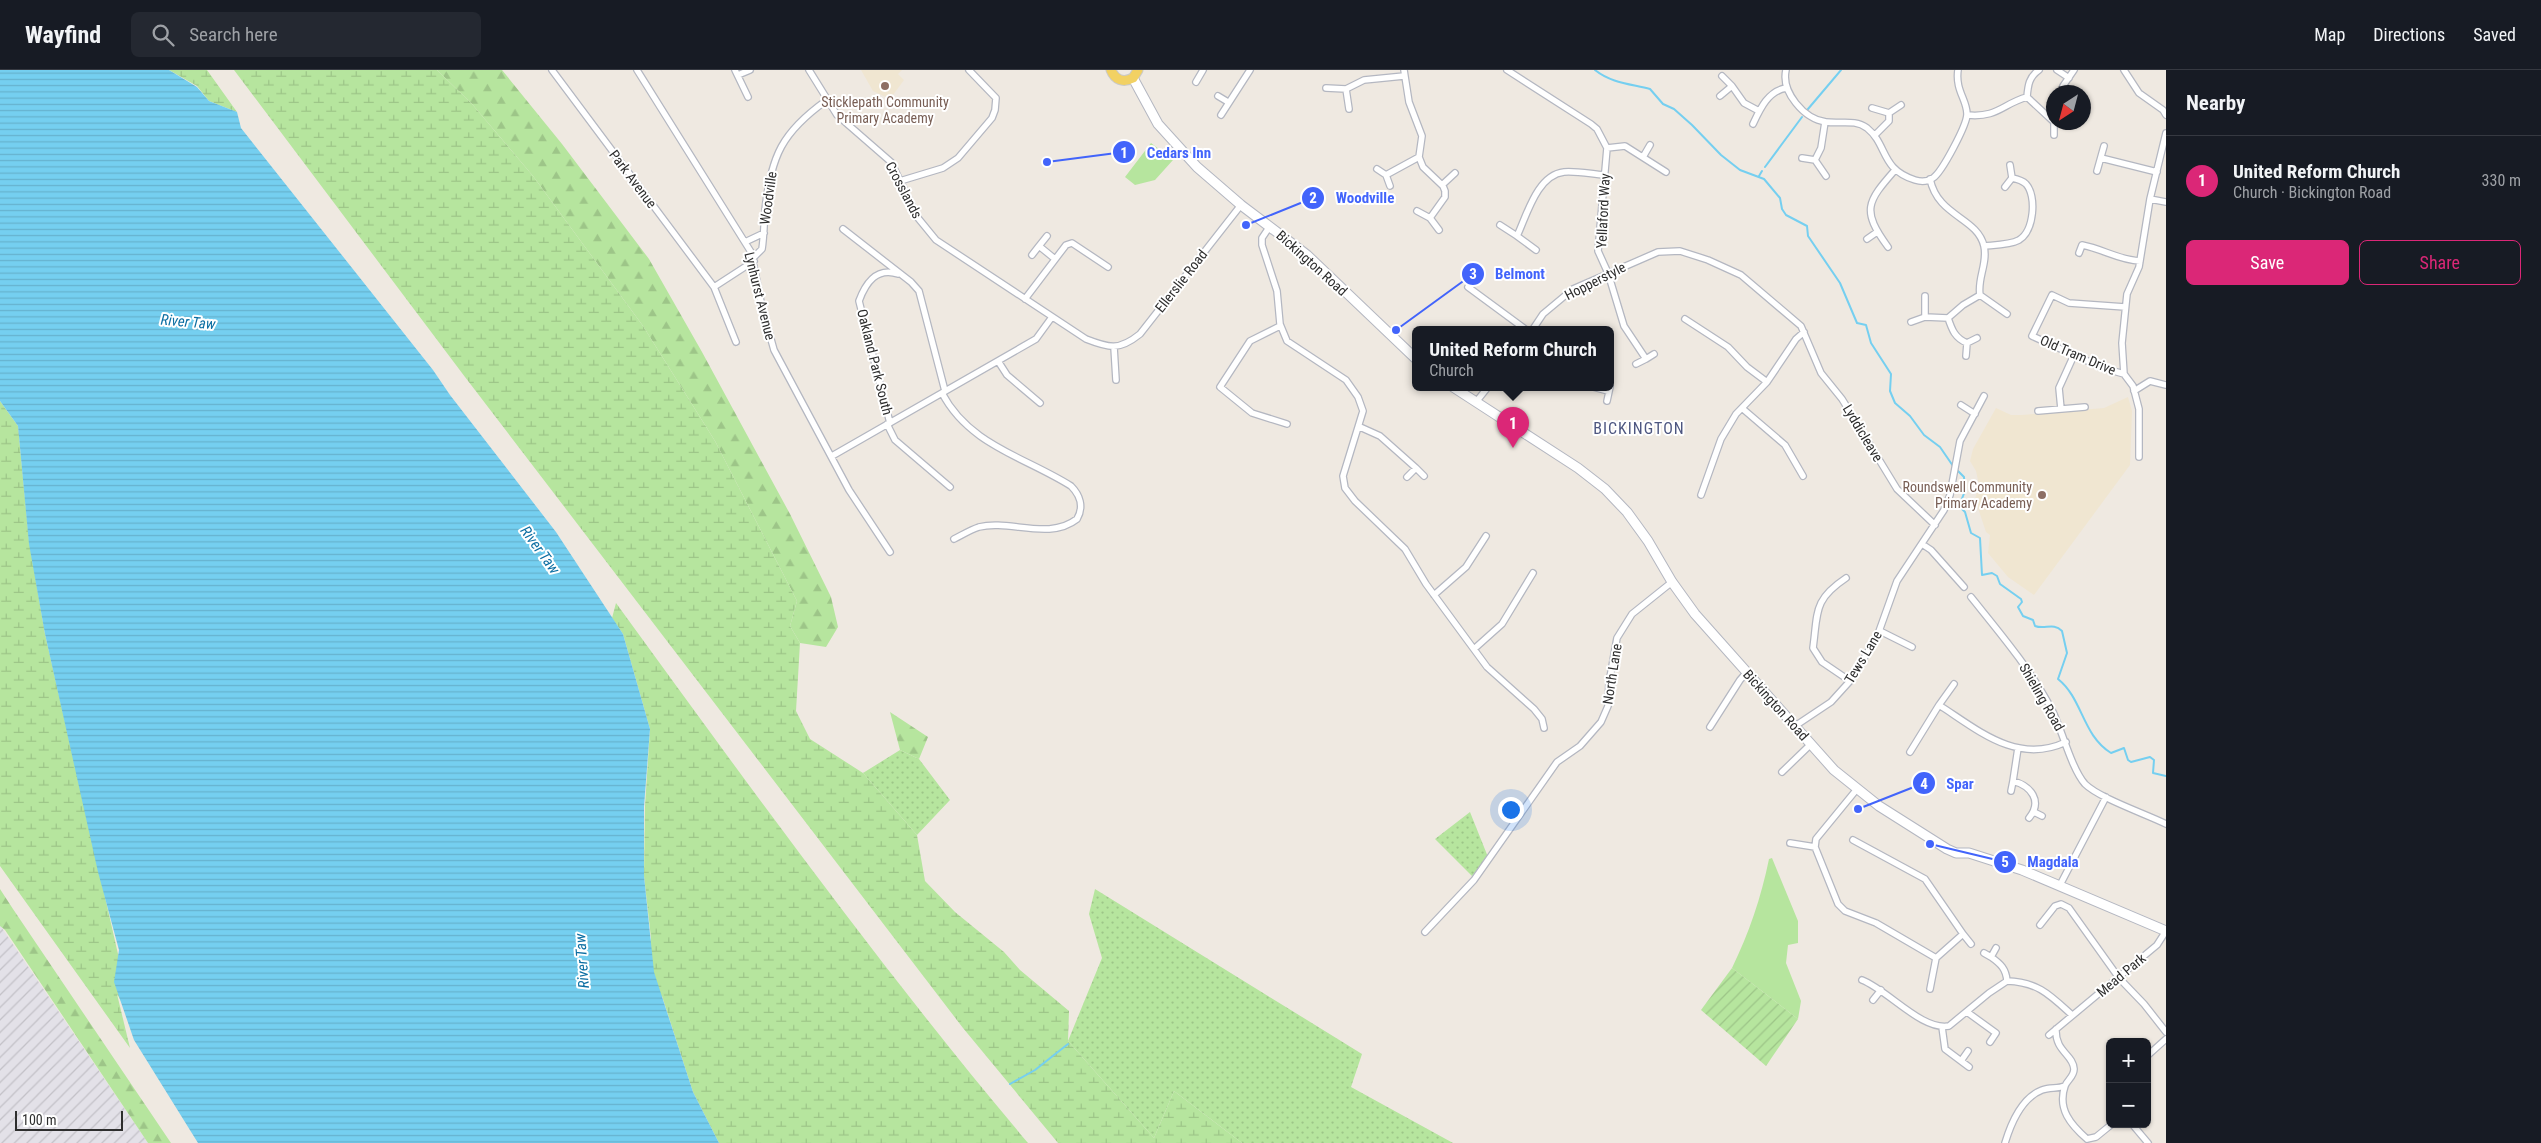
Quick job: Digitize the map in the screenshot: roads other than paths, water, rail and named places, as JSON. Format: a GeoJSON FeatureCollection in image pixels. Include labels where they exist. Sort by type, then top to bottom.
{"type":"FeatureCollection","features":[{"type":"Feature","properties":{"kind":"main road"},"geometry":{"type":"LineString","coordinates":[[1111,70],[1118,80],[1128,81],[1138,70]]}},
{"type":"Feature","properties":{"kind":"main road","name":"Bickington Road"},"geometry":{"type":"LineString","coordinates":[[1132,78],[1158,124],[1197,166],[1241,205],[1307,255],[1412,355]]}},
{"type":"Feature","properties":{"kind":"main road","name":"Bickington Road"},"geometry":{"type":"LineString","coordinates":[[1459,391],[1578,468],[1605,489],[1627,512],[1672,582],[1696,614],[1834,770],[1857,789],[1946,849],[1956,853],[1969,853],[2060,885],[2166,931]]}},
{"type":"Feature","properties":{"kind":"street","name":"Park Avenue"},"geometry":{"type":"LineString","coordinates":[[552,70],[714,288],[736,342]]}},
{"type":"Feature","properties":{"kind":"street","name":"Lynhurst Avenue"},"geometry":{"type":"LineString","coordinates":[[638,70],[745,242],[754,260],[762,307],[774,350],[849,490],[890,552]]}},
{"type":"Feature","properties":{"kind":"street"},"geometry":{"type":"LineString","coordinates":[[748,98],[737,73],[750,70]]}},
{"type":"Feature","properties":{"kind":"street"},"geometry":{"type":"LineString","coordinates":[[809,70],[827,100]]}},
{"type":"Feature","properties":{"kind":"street"},"geometry":{"type":"LineString","coordinates":[[900,181],[943,168],[958,158],[992,118],[996,98],[969,70]]}},
{"type":"Feature","properties":{"kind":"street"},"geometry":{"type":"LineString","coordinates":[[1196,82],[1203,70]]}},
{"type":"Feature","properties":{"kind":"street"},"geometry":{"type":"LineString","coordinates":[[1221,115],[1228,102],[1240,89],[1250,70]]}},
{"type":"Feature","properties":{"kind":"street"},"geometry":{"type":"LineString","coordinates":[[1507,70],[1591,124],[1597,129],[1607,148],[1626,146],[1666,172]]}},
{"type":"Feature","properties":{"kind":"street"},"geometry":{"type":"LineString","coordinates":[[1786,70],[1786,88],[1791,97],[1811,116],[1825,122],[1857,123],[1875,135],[1882,153],[1895,170],[1921,182],[1930,179],[1940,170],[1967,115],[1957,85],[1958,70]]}},
{"type":"Feature","properties":{"kind":"street"},"geometry":{"type":"LineString","coordinates":[[2027,97],[2028,82],[2033,74],[2039,70]]}},
{"type":"Feature","properties":{"kind":"street"},"geometry":{"type":"LineString","coordinates":[[2057,70],[2069,78]]}},
{"type":"Feature","properties":{"kind":"street"},"geometry":{"type":"LineString","coordinates":[[2064,85],[2074,70]]}},
{"type":"Feature","properties":{"kind":"street"},"geometry":{"type":"LineString","coordinates":[[2124,70],[2139,92],[2163,110],[2166,115]]}},
{"type":"Feature","properties":{"kind":"street"},"geometry":{"type":"LineString","coordinates":[[1326,88],[1346,89],[1364,80],[1404,73],[1409,102],[1422,136],[1419,157],[1423,167],[1442,185],[1445,197],[1430,218]]}},
{"type":"Feature","properties":{"kind":"street"},"geometry":{"type":"LineString","coordinates":[[1722,76],[1744,103],[1759,110]]}},
{"type":"Feature","properties":{"kind":"street"},"geometry":{"type":"LineString","coordinates":[[1720,96],[1732,86]]}},
{"type":"Feature","properties":{"kind":"street"},"geometry":{"type":"LineString","coordinates":[[1753,124],[1759,110],[1773,93],[1786,88]]}},
{"type":"Feature","properties":{"kind":"street"},"geometry":{"type":"LineString","coordinates":[[1346,89],[1349,109]]}},
{"type":"Feature","properties":{"kind":"street"},"geometry":{"type":"LineString","coordinates":[[1218,96],[1228,102]]}},
{"type":"Feature","properties":{"kind":"street"},"geometry":{"type":"LineString","coordinates":[[1967,115],[1994,114],[2014,100],[2027,97]]}},
{"type":"Feature","properties":{"kind":"street"},"geometry":{"type":"LineString","coordinates":[[2027,97],[2046,115]]}},
{"type":"Feature","properties":{"kind":"street","name":"Woodville"},"geometry":{"type":"LineString","coordinates":[[754,260],[762,249],[770,171],[782,145],[800,121],[827,100]]}},
{"type":"Feature","properties":{"kind":"street","name":"Crosslands"},"geometry":{"type":"LineString","coordinates":[[827,100],[849,127],[883,153],[891,162],[926,229],[936,240],[1025,299]]}},
{"type":"Feature","properties":{"kind":"street"},"geometry":{"type":"LineString","coordinates":[[1875,135],[1885,127],[1889,121],[1890,113],[1901,105]]}},
{"type":"Feature","properties":{"kind":"street"},"geometry":{"type":"LineString","coordinates":[[1872,108],[1890,113]]}},
{"type":"Feature","properties":{"kind":"street"},"geometry":{"type":"LineString","coordinates":[[1815,160],[1821,148],[1825,122]]}},
{"type":"Feature","properties":{"kind":"street"},"geometry":{"type":"LineString","coordinates":[[2054,130],[2054,135]]}},
{"type":"Feature","properties":{"kind":"street"},"geometry":{"type":"LineString","coordinates":[[2139,457],[2139,409],[2134,391],[2124,374],[2121,359],[2125,307],[2127,294],[2140,267],[2150,199],[2166,133]]}},
{"type":"Feature","properties":{"kind":"street"},"geometry":{"type":"LineString","coordinates":[[1643,157],[1650,145]]}},
{"type":"Feature","properties":{"kind":"street"},"geometry":{"type":"LineString","coordinates":[[2097,171],[2104,146]]}},
{"type":"Feature","properties":{"kind":"street","name":"Yellaford Way"},"geometry":{"type":"LineString","coordinates":[[1607,148],[1598,251],[1608,273],[1624,326],[1646,359]]}},
{"type":"Feature","properties":{"kind":"street"},"geometry":{"type":"LineString","coordinates":[[1386,175],[1419,157]]}},
{"type":"Feature","properties":{"kind":"street"},"geometry":{"type":"LineString","coordinates":[[1802,158],[1815,160],[1826,176]]}},
{"type":"Feature","properties":{"kind":"street"},"geometry":{"type":"LineString","coordinates":[[2101,158],[2157,172]]}},
{"type":"Feature","properties":{"kind":"street"},"geometry":{"type":"LineString","coordinates":[[2005,187],[2012,178],[2010,165]]}},
{"type":"Feature","properties":{"kind":"street"},"geometry":{"type":"LineString","coordinates":[[1377,169],[1386,175],[1390,186]]}},
{"type":"Feature","properties":{"kind":"street"},"geometry":{"type":"LineString","coordinates":[[1888,247],[1876,232],[1869,210],[1873,195],[1895,170]]}},
{"type":"Feature","properties":{"kind":"street"},"geometry":{"type":"LineString","coordinates":[[1517,236],[1539,189],[1551,176],[1564,172],[1604,175]]}},
{"type":"Feature","properties":{"kind":"street"},"geometry":{"type":"LineString","coordinates":[[1442,185],[1456,174]]}},
{"type":"Feature","properties":{"kind":"street"},"geometry":{"type":"LineString","coordinates":[[1984,246],[2018,240],[2027,231],[2033,200],[2032,193],[2023,181],[2012,178]]}},
{"type":"Feature","properties":{"kind":"street"},"geometry":{"type":"LineString","coordinates":[[1930,179],[1938,200],[1972,227],[1984,246],[1984,263],[1979,288],[1980,295],[2007,314]]}},
{"type":"Feature","properties":{"kind":"street"},"geometry":{"type":"LineString","coordinates":[[2150,199],[2166,202]]}},
{"type":"Feature","properties":{"kind":"street","name":"Ellerslie Road"},"geometry":{"type":"LineString","coordinates":[[1114,347],[1130,343],[1140,334],[1241,205]]}},
{"type":"Feature","properties":{"kind":"street"},"geometry":{"type":"LineString","coordinates":[[1417,211],[1430,218],[1439,230]]}},
{"type":"Feature","properties":{"kind":"street"},"geometry":{"type":"LineString","coordinates":[[1500,225],[1536,250]]}},
{"type":"Feature","properties":{"kind":"street"},"geometry":{"type":"LineString","coordinates":[[1270,226],[1262,238],[1262,246],[1278,290],[1280,326],[1287,341],[1346,380],[1358,398],[1363,411],[1360,427],[1343,476],[1345,488],[1355,501],[1405,549],[1434,594],[1487,667],[1534,709],[1542,719],[1544,728]]}},
{"type":"Feature","properties":{"kind":"street"},"geometry":{"type":"LineString","coordinates":[[843,229],[903,275],[919,291],[944,392],[951,410],[994,447],[1070,486],[1079,496],[1079,515],[1070,524],[1062,527],[1024,529],[985,526],[954,539]]}},
{"type":"Feature","properties":{"kind":"street"},"geometry":{"type":"LineString","coordinates":[[1867,239],[1876,232]]}},
{"type":"Feature","properties":{"kind":"street","name":"Woodville"},"geometry":{"type":"LineString","coordinates":[[745,242],[764,233]]}},
{"type":"Feature","properties":{"kind":"street"},"geometry":{"type":"LineString","coordinates":[[1032,255],[1047,236]]}},
{"type":"Feature","properties":{"kind":"street"},"geometry":{"type":"LineString","coordinates":[[1108,268],[1072,243],[1066,245],[1025,299],[1086,339],[1114,347],[1116,380]]}},
{"type":"Feature","properties":{"kind":"street"},"geometry":{"type":"LineString","coordinates":[[2078,253],[2082,245],[2100,248],[2123,260],[2140,261]]}},
{"type":"Feature","properties":{"kind":"street"},"geometry":{"type":"LineString","coordinates":[[1039,246],[1055,259]]}},
{"type":"Feature","properties":{"kind":"street","name":"Lyddicleave"},"geometry":{"type":"LineString","coordinates":[[1640,258],[1658,252],[1680,251],[1708,260],[1741,275],[1773,300],[1804,332],[1813,359],[1821,373],[1842,399],[1897,488],[1935,526]]}},
{"type":"Feature","properties":{"kind":"street","name":"Hopperstyle"},"geometry":{"type":"LineString","coordinates":[[1537,326],[1543,314],[1573,289],[1640,258]]}},
{"type":"Feature","properties":{"kind":"street"},"geometry":{"type":"LineString","coordinates":[[714,288],[754,260]]}},
{"type":"Feature","properties":{"kind":"street","name":"Oakland Park South"},"geometry":{"type":"LineString","coordinates":[[903,275],[888,271],[876,275],[865,286],[859,301],[889,424],[895,440],[950,487]]}},
{"type":"Feature","properties":{"kind":"street"},"geometry":{"type":"LineString","coordinates":[[1468,287],[1521,326]]}},
{"type":"Feature","properties":{"kind":"street"},"geometry":{"type":"LineString","coordinates":[[1911,322],[1925,317],[1948,318],[1962,305],[1980,295]]}},
{"type":"Feature","properties":{"kind":"street","name":"Old Tram Drive"},"geometry":{"type":"LineString","coordinates":[[2124,374],[2103,368],[2032,336],[2052,295],[2069,303],[2125,307]]}},
{"type":"Feature","properties":{"kind":"street"},"geometry":{"type":"LineString","coordinates":[[1925,296],[1925,317]]}},
{"type":"Feature","properties":{"kind":"street","name":"Oakland Park South"},"geometry":{"type":"LineString","coordinates":[[832,456],[1036,339],[1052,317]]}},
{"type":"Feature","properties":{"kind":"street"},"geometry":{"type":"LineString","coordinates":[[1948,318],[1953,332],[1960,340],[1967,343],[1977,338]]}},
{"type":"Feature","properties":{"kind":"street"},"geometry":{"type":"LineString","coordinates":[[1685,319],[1728,347],[1747,367],[1767,382]]}},
{"type":"Feature","properties":{"kind":"street"},"geometry":{"type":"LineString","coordinates":[[1280,326],[1250,341],[1220,387],[1252,413],[1287,424]]}},
{"type":"Feature","properties":{"kind":"street"},"geometry":{"type":"LineString","coordinates":[[1701,495],[1721,439],[1736,414],[1743,409],[1767,382],[1796,339],[1804,332]]}},
{"type":"Feature","properties":{"kind":"street"},"geometry":{"type":"LineString","coordinates":[[1966,356],[1967,343]]}},
{"type":"Feature","properties":{"kind":"street"},"geometry":{"type":"LineString","coordinates":[[1636,364],[1654,354]]}},
{"type":"Feature","properties":{"kind":"street"},"geometry":{"type":"LineString","coordinates":[[2061,409],[2059,388],[2074,355]]}},
{"type":"Feature","properties":{"kind":"street"},"geometry":{"type":"LineString","coordinates":[[998,361],[1007,375],[1040,403]]}},
{"type":"Feature","properties":{"kind":"street"},"geometry":{"type":"LineString","coordinates":[[2134,391],[2150,380],[2166,385]]}},
{"type":"Feature","properties":{"kind":"street"},"geometry":{"type":"LineString","coordinates":[[1476,402],[1483,391]]}},
{"type":"Feature","properties":{"kind":"street"},"geometry":{"type":"LineString","coordinates":[[1607,401],[1609,391]]}},
{"type":"Feature","properties":{"kind":"street","name":"Tews Lane"},"geometry":{"type":"LineString","coordinates":[[1795,726],[1826,708],[1850,681],[1880,631],[1897,581],[1935,526],[1950,495],[1960,441],[1984,396]]}},
{"type":"Feature","properties":{"kind":"street"},"geometry":{"type":"LineString","coordinates":[[1961,405],[1975,414]]}},
{"type":"Feature","properties":{"kind":"street"},"geometry":{"type":"LineString","coordinates":[[2038,411],[2085,407]]}},
{"type":"Feature","properties":{"kind":"street"},"geometry":{"type":"LineString","coordinates":[[1743,409],[1785,445],[1803,476]]}},
{"type":"Feature","properties":{"kind":"street"},"geometry":{"type":"LineString","coordinates":[[1360,427],[1380,436],[1424,476]]}},
{"type":"Feature","properties":{"kind":"street"},"geometry":{"type":"LineString","coordinates":[[1407,477],[1416,468]]}},
{"type":"Feature","properties":{"kind":"street"},"geometry":{"type":"LineString","coordinates":[[1434,594],[1466,567],[1486,536]]}},
{"type":"Feature","properties":{"kind":"street"},"geometry":{"type":"LineString","coordinates":[[1922,544],[1931,550],[1964,587]]}},
{"type":"Feature","properties":{"kind":"street"},"geometry":{"type":"LineString","coordinates":[[1474,649],[1502,624],[1533,573]]}},
{"type":"Feature","properties":{"kind":"street"},"geometry":{"type":"LineString","coordinates":[[1846,578],[1829,590],[1820,602],[1813,648],[1822,662],[1850,681]]}},
{"type":"Feature","properties":{"kind":"street","name":"North Lane"},"geometry":{"type":"LineString","coordinates":[[1425,932],[1474,880],[1557,762],[1580,746],[1601,722],[1608,706],[1609,683],[1617,638],[1632,614],[1672,582]]}},
{"type":"Feature","properties":{"kind":"street","name":"Shieling Road"},"geometry":{"type":"LineString","coordinates":[[1971,597],[2020,659],[2050,705],[2081,779],[2086,786],[2166,824]]}},
{"type":"Feature","properties":{"kind":"street"},"geometry":{"type":"LineString","coordinates":[[1880,631],[1912,647]]}},
{"type":"Feature","properties":{"kind":"street"},"geometry":{"type":"LineString","coordinates":[[1710,727],[1747,672]]}},
{"type":"Feature","properties":{"kind":"street"},"geometry":{"type":"LineString","coordinates":[[1910,752],[1954,684]]}},
{"type":"Feature","properties":{"kind":"street"},"geometry":{"type":"LineString","coordinates":[[1938,706],[2001,744],[2018,748],[2046,748],[2066,742]]}},
{"type":"Feature","properties":{"kind":"street"},"geometry":{"type":"LineString","coordinates":[[1782,772],[1811,744]]}},
{"type":"Feature","properties":{"kind":"street"},"geometry":{"type":"LineString","coordinates":[[2011,791],[2018,748]]}},
{"type":"Feature","properties":{"kind":"street"},"geometry":{"type":"LineString","coordinates":[[2013,781],[2022,784],[2035,797],[2034,812],[2029,818]]}},
{"type":"Feature","properties":{"kind":"street"},"geometry":{"type":"LineString","coordinates":[[1857,789],[1816,839],[1815,847],[1838,904],[1845,911],[1876,923],[1936,958]]}},
{"type":"Feature","properties":{"kind":"street"},"geometry":{"type":"LineString","coordinates":[[2060,885],[2106,797]]}},
{"type":"Feature","properties":{"kind":"street"},"geometry":{"type":"LineString","coordinates":[[2034,812],[2042,816]]}},
{"type":"Feature","properties":{"kind":"street"},"geometry":{"type":"LineString","coordinates":[[1853,840],[1925,880],[1971,944]]}},
{"type":"Feature","properties":{"kind":"street"},"geometry":{"type":"LineString","coordinates":[[1790,843],[1815,847]]}},
{"type":"Feature","properties":{"kind":"street"},"geometry":{"type":"LineString","coordinates":[[2040,925],[2055,906],[2061,904],[2069,908],[2120,978],[2166,1032]]}},
{"type":"Feature","properties":{"kind":"street","name":"Mead Park"},"geometry":{"type":"LineString","coordinates":[[2049,1035],[2120,978],[2157,945],[2166,931]]}},
{"type":"Feature","properties":{"kind":"street"},"geometry":{"type":"LineString","coordinates":[[1930,989],[1936,958],[1963,934]]}},
{"type":"Feature","properties":{"kind":"street"},"geometry":{"type":"LineString","coordinates":[[1991,957],[1996,948]]}},
{"type":"Feature","properties":{"kind":"street"},"geometry":{"type":"LineString","coordinates":[[1984,953],[2001,964],[2006,971],[2007,981]]}},
{"type":"Feature","properties":{"kind":"street"},"geometry":{"type":"LineString","coordinates":[[1862,980],[1881,990],[1926,1022],[1942,1027],[1949,1026],[1989,993],[2007,981],[2034,985],[2048,993],[2072,1015]]}},
{"type":"Feature","properties":{"kind":"street"},"geometry":{"type":"LineString","coordinates":[[1873,1000],[1881,990]]}},
{"type":"Feature","properties":{"kind":"street"},"geometry":{"type":"LineString","coordinates":[[1967,1012],[1996,1033],[1990,1042]]}},
{"type":"Feature","properties":{"kind":"street"},"geometry":{"type":"LineString","coordinates":[[1942,1027],[1945,1049],[1969,1067]]}},
{"type":"Feature","properties":{"kind":"street"},"geometry":{"type":"LineString","coordinates":[[2056,1029],[2055,1039],[2062,1051],[2070,1059],[2074,1068],[2073,1075],[2065,1086],[2063,1108],[2067,1118],[2087,1141],[2096,1137],[2107,1128]]}},
{"type":"Feature","properties":{"kind":"street"},"geometry":{"type":"LineString","coordinates":[[2151,1052],[2166,1039]]}},
{"type":"Feature","properties":{"kind":"street"},"geometry":{"type":"LineString","coordinates":[[1961,1061],[1968,1052]]}},
{"type":"Feature","properties":{"kind":"street"},"geometry":{"type":"LineString","coordinates":[[2005,1143],[2014,1119],[2028,1101],[2040,1090],[2065,1086]]}},
{"type":"Feature","properties":{"kind":"street"},"geometry":{"type":"LineString","coordinates":[[2135,1128],[2148,1143]]}},
{"type":"Feature","properties":{"kind":"water","name":"River Taw"},"geometry":{"type":"Polygon","coordinates":[[[0,70],[169,70],[197,87],[209,101],[237,112],[241,128],[433,370],[450,395],[556,532],[623,634],[650,729],[644,807],[644,876],[654,972],[693,1092],[719,1143],[198,1143],[134,1040],[114,982],[119,950],[98,872],[45,634],[29,544],[18,426],[0,401],[0,70]]]}},
{"type":"Feature","properties":{"kind":"waterway"},"geometry":{"type":"LineString","coordinates":[[1595,70],[1608,78],[1650,89],[1663,104],[1674,109],[1692,125],[1721,155],[1740,170],[1764,179],[1780,198],[1782,209],[1786,215],[1807,226],[1808,236],[1840,283],[1857,323],[1866,325],[1871,343],[1891,374],[1890,391],[1895,403],[1910,416],[1924,435],[1940,447],[1953,466]]}},
{"type":"Feature","properties":{"kind":"waterway"},"geometry":{"type":"LineString","coordinates":[[1808,109],[1841,70]]}},
{"type":"Feature","properties":{"kind":"waterway"},"geometry":{"type":"LineString","coordinates":[[1765,167],[1802,117]]}},
{"type":"Feature","properties":{"kind":"waterway"},"geometry":{"type":"LineString","coordinates":[[1759,176],[1762,171]]}},
{"type":"Feature","properties":{"kind":"waterway"},"geometry":{"type":"LineString","coordinates":[[1957,470],[1964,477],[1965,491],[1959,506],[1965,512],[1971,533],[1980,538],[1982,575],[1992,573],[1997,576],[2000,584],[2021,599],[2022,602],[2018,607],[2023,616],[2033,620],[2035,626],[2055,627],[2062,631],[2067,653],[2058,679],[2073,696],[2088,727],[2101,745],[2111,753],[2124,748],[2128,760],[2131,762],[2150,757],[2154,760],[2153,773],[2166,776]]}},
{"type":"Feature","properties":{"kind":"waterway"},"geometry":{"type":"LineString","coordinates":[[1010,1084],[1035,1070],[1068,1044]]}},
{"type":"Feature","properties":{"kind":"place","name":"Sticklepath Community Primary Academy"},"geometry":{"type":"Point","coordinates":[885,86]}},
{"type":"Feature","properties":{"kind":"place","name":"Cedars Inn"},"geometry":{"type":"Point","coordinates":[1047,162]}},
{"type":"Feature","properties":{"kind":"place","name":"Woodville"},"geometry":{"type":"Point","coordinates":[1246,225]}},
{"type":"Feature","properties":{"kind":"place","name":"Belmont"},"geometry":{"type":"Point","coordinates":[1396,330]}},
{"type":"Feature","properties":{"kind":"place","name":"United Reform Church"},"geometry":{"type":"Point","coordinates":[1513,448]}},
{"type":"Feature","properties":{"kind":"place","name":"Roundswell Community Primary Academy"},"geometry":{"type":"Point","coordinates":[2042,495]}},
{"type":"Feature","properties":{"kind":"place","name":"Spar"},"geometry":{"type":"Point","coordinates":[1858,809]}},
{"type":"Feature","properties":{"kind":"place","name":"Magdala"},"geometry":{"type":"Point","coordinates":[1930,844]}},
{"type":"Feature","properties":{"kind":"district","name":"BICKINGTON"},"geometry":{"type":"Point","coordinates":[1639,428]}}]}
